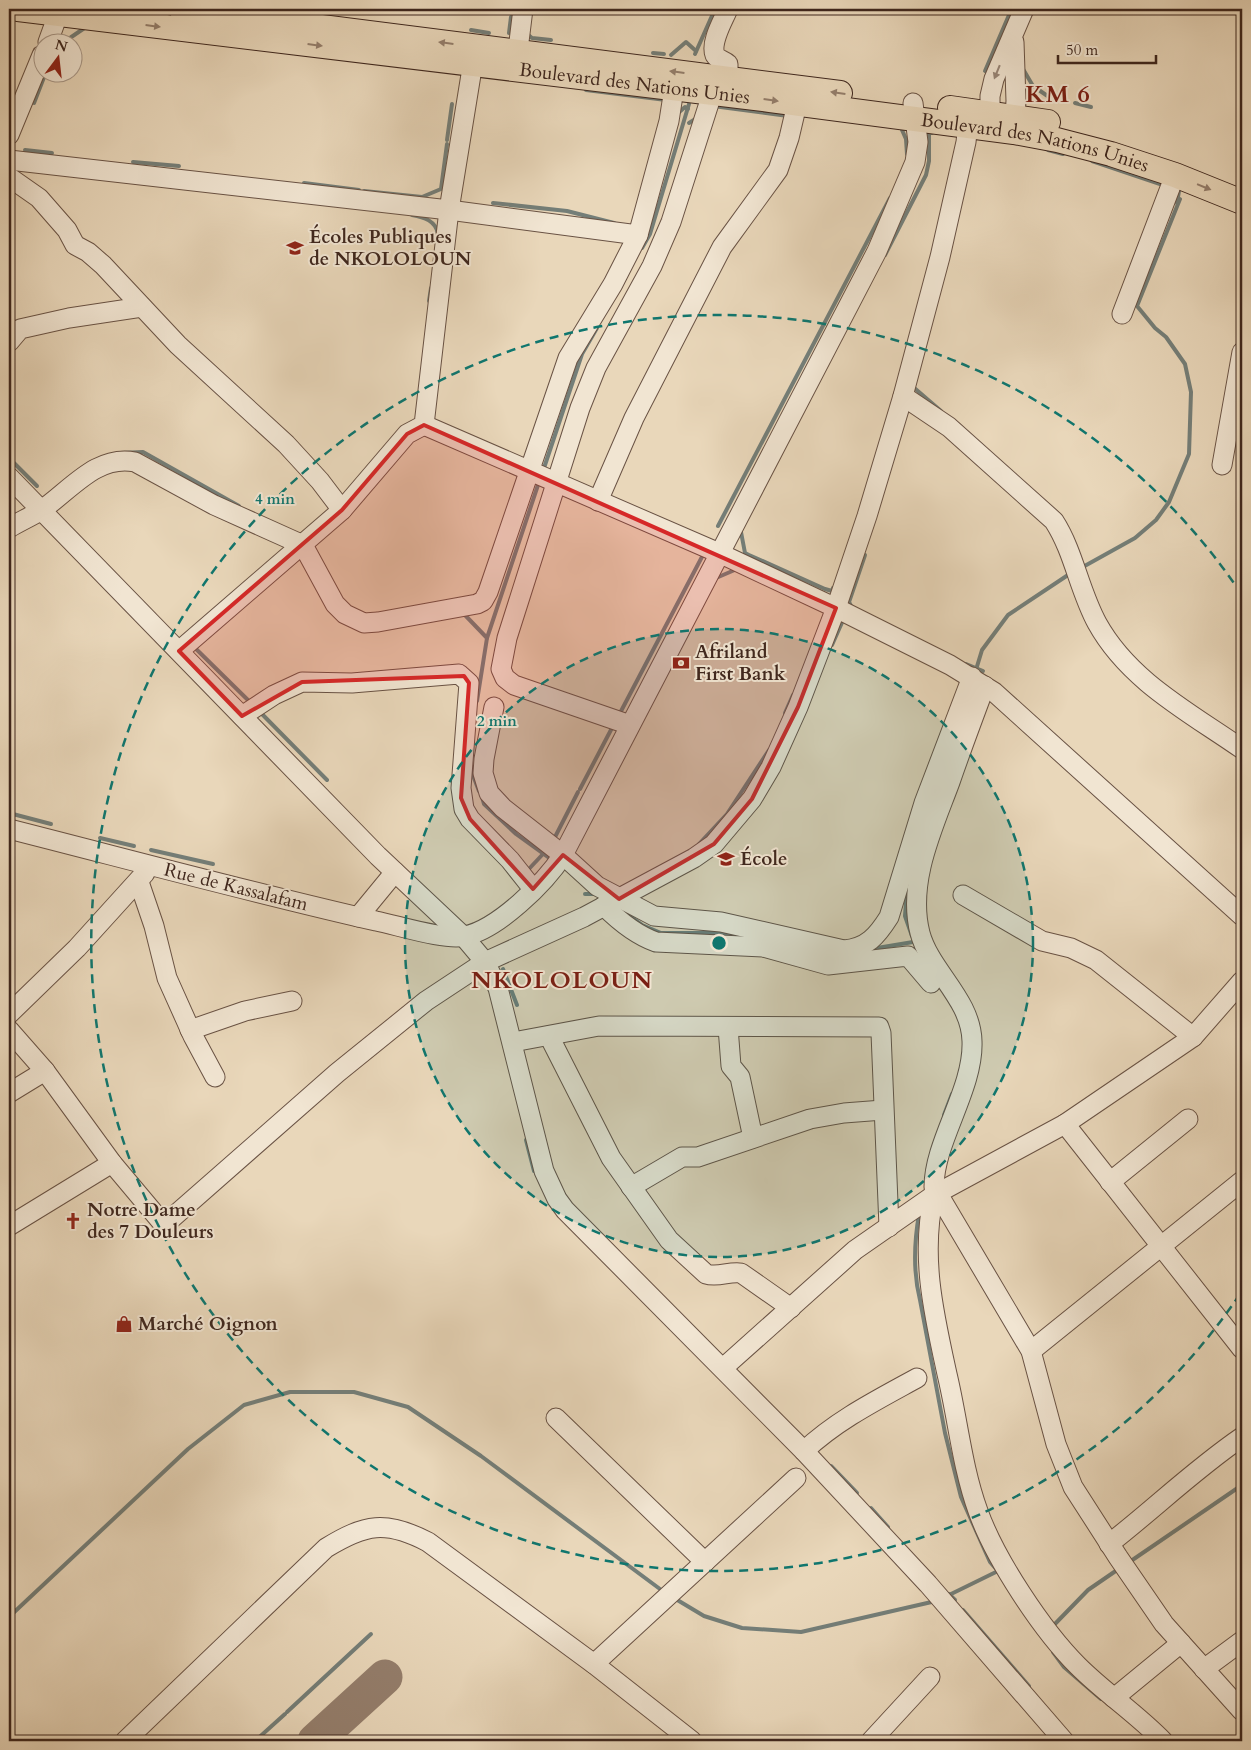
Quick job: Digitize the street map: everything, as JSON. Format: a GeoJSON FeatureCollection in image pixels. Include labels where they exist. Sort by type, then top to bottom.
{"type":"FeatureCollection","features":[{"type":"Feature","properties":{"kind":"main road","name":"Boulevard des Nations Unies"},"geometry":{"type":"LineString","coordinates":[[18,9],[475,55],[1015,124],[1056,124],[1143,147],[1242,185]]}},
{"type":"Feature","properties":{"kind":"main road","name":"Boulevard des Nations Unies"},"geometry":{"type":"LineString","coordinates":[[181,9],[475,55]]}},
{"type":"Feature","properties":{"kind":"main road","name":"Boulevard des Nations Unies"},"geometry":{"type":"LineString","coordinates":[[516,60],[674,90],[720,86],[797,104],[914,111]]}},
{"type":"Feature","properties":{"kind":"main road","name":"Boulevard des Nations Unies"},"geometry":{"type":"LineString","coordinates":[[1015,124],[1174,175],[1242,202]]}},
{"type":"Feature","properties":{"kind":"street"},"geometry":{"type":"LineString","coordinates":[[516,60],[523,9]]}},
{"type":"Feature","properties":{"kind":"street"},"geometry":{"type":"LineString","coordinates":[[630,724],[514,685],[505,678],[502,669],[506,638],[580,408],[596,368],[652,266],[671,222],[728,64],[718,59],[715,54],[715,46],[728,9]]}},
{"type":"Feature","properties":{"kind":"street"},"geometry":{"type":"LineString","coordinates":[[9,1030],[45,1071],[112,1163],[164,1225],[385,1033],[426,1002],[485,962],[602,908],[677,868],[714,844],[752,799],[771,767],[798,707],[836,608],[903,396],[953,204],[979,119],[1024,9]]}},
{"type":"Feature","properties":{"kind":"street"},"geometry":{"type":"LineString","coordinates":[[52,32],[60,12]]}},
{"type":"Feature","properties":{"kind":"street"},"geometry":{"type":"LineString","coordinates":[[1014,36],[1015,124]]}},
{"type":"Feature","properties":{"kind":"street"},"geometry":{"type":"LineString","coordinates":[[424,425],[449,210],[475,55]]}},
{"type":"Feature","properties":{"kind":"street"},"geometry":{"type":"LineString","coordinates":[[9,135],[32,79]]}},
{"type":"Feature","properties":{"kind":"street"},"geometry":{"type":"LineString","coordinates":[[9,528],[41,510],[99,467],[125,460],[135,462],[214,505],[303,545],[335,604],[353,620],[364,623],[378,622],[477,604],[483,601],[488,592],[568,358],[613,284],[638,235],[667,130],[674,90]]}},
{"type":"Feature","properties":{"kind":"street"},"geometry":{"type":"LineString","coordinates":[[598,501],[634,418],[722,247],[778,170],[789,138],[797,104]]}},
{"type":"Feature","properties":{"kind":"street"},"geometry":{"type":"LineString","coordinates":[[464,937],[484,929],[499,919],[533,889],[557,863],[877,250],[909,180],[915,162],[918,142],[914,111]]}},
{"type":"Feature","properties":{"kind":"street"},"geometry":{"type":"LineString","coordinates":[[9,160],[449,210],[638,235]]}},
{"type":"Feature","properties":{"kind":"street"},"geometry":{"type":"LineString","coordinates":[[1122,314],[1174,175]]}},
{"type":"Feature","properties":{"kind":"street"},"geometry":{"type":"LineString","coordinates":[[9,177],[39,198],[67,230],[75,245],[94,257],[178,345],[286,444],[320,481],[342,510]]}},
{"type":"Feature","properties":{"kind":"street"},"geometry":{"type":"LineString","coordinates":[[9,342],[20,329],[69,318],[142,307]]}},
{"type":"Feature","properties":{"kind":"street"},"geometry":{"type":"LineString","coordinates":[[1222,465],[1242,361]]}},
{"type":"Feature","properties":{"kind":"street"},"geometry":{"type":"LineString","coordinates":[[903,396],[949,427],[1054,521],[1064,536],[1096,621],[1129,667],[1148,684],[1242,749]]}},
{"type":"Feature","properties":{"kind":"street"},"geometry":{"type":"LineString","coordinates":[[424,425],[718,553],[836,608],[978,681],[1242,916]]}},
{"type":"Feature","properties":{"kind":"street"},"geometry":{"type":"LineString","coordinates":[[179,651],[342,510],[407,434],[424,425]]}},
{"type":"Feature","properties":{"kind":"street"},"geometry":{"type":"LineString","coordinates":[[9,477],[395,872],[464,937],[485,962],[498,988],[534,1138],[544,1171],[557,1199],[804,1451],[928,1584],[1064,1741]]}},
{"type":"Feature","properties":{"kind":"street"},"geometry":{"type":"LineString","coordinates":[[242,716],[269,698],[302,682],[352,683],[459,674],[464,676],[469,683],[461,788],[464,808],[470,819],[510,860],[533,889]]}},
{"type":"Feature","properties":{"kind":"street"},"geometry":{"type":"LineString","coordinates":[[602,908],[654,916],[721,922],[844,950],[857,949],[868,944],[879,933],[890,917],[924,804],[978,681]]}},
{"type":"Feature","properties":{"kind":"street"},"geometry":{"type":"LineString","coordinates":[[978,681],[918,879],[916,905],[920,933],[930,955],[958,998],[969,1025],[972,1039],[968,1075],[934,1178],[934,1195],[928,1222],[927,1239],[930,1287],[966,1468],[978,1510],[990,1539],[1007,1569],[1045,1626],[1077,1666],[1163,1741]]}},
{"type":"Feature","properties":{"kind":"street"},"geometry":{"type":"LineString","coordinates":[[494,707],[483,773],[490,794],[557,863],[597,886],[602,908],[626,926],[656,942],[763,947],[828,964],[908,956],[931,983]]}},
{"type":"Feature","properties":{"kind":"street","name":"Rue de Kassalafam"},"geometry":{"type":"LineString","coordinates":[[9,829],[358,917],[446,936],[464,937]]}},
{"type":"Feature","properties":{"kind":"street"},"geometry":{"type":"LineString","coordinates":[[9,1014],[77,948],[139,882],[151,866]]}},
{"type":"Feature","properties":{"kind":"street"},"geometry":{"type":"LineString","coordinates":[[358,917],[395,872]]}},
{"type":"Feature","properties":{"kind":"street"},"geometry":{"type":"LineString","coordinates":[[139,882],[154,926],[167,978],[190,1030],[215,1077]]}},
{"type":"Feature","properties":{"kind":"street"},"geometry":{"type":"LineString","coordinates":[[962,895],[1042,941],[1076,950],[1096,960],[1193,1037]]}},
{"type":"Feature","properties":{"kind":"street"},"geometry":{"type":"LineString","coordinates":[[723,1368],[855,1250],[934,1195],[1065,1124],[1193,1037],[1242,981]]}},
{"type":"Feature","properties":{"kind":"street"},"geometry":{"type":"LineString","coordinates":[[190,1030],[245,1011],[292,1001]]}},
{"type":"Feature","properties":{"kind":"street"},"geometry":{"type":"LineString","coordinates":[[512,1042],[599,1026],[879,1027],[881,1033],[889,1227]]}},
{"type":"Feature","properties":{"kind":"street"},"geometry":{"type":"LineString","coordinates":[[728,1027],[731,1066],[740,1077],[753,1138]]}},
{"type":"Feature","properties":{"kind":"street"},"geometry":{"type":"LineString","coordinates":[[549,1036],[611,1158],[669,1240],[706,1274],[713,1276],[734,1272],[741,1273],[791,1308]]}},
{"type":"Feature","properties":{"kind":"street"},"geometry":{"type":"LineString","coordinates":[[9,1093],[45,1071]]}},
{"type":"Feature","properties":{"kind":"street"},"geometry":{"type":"LineString","coordinates":[[631,1187],[682,1157],[698,1157],[810,1118],[844,1112],[883,1110]]}},
{"type":"Feature","properties":{"kind":"street"},"geometry":{"type":"LineString","coordinates":[[1110,1182],[1188,1120]]}},
{"type":"Feature","properties":{"kind":"street"},"geometry":{"type":"LineString","coordinates":[[1065,1124],[1242,1349]]}},
{"type":"Feature","properties":{"kind":"street"},"geometry":{"type":"LineString","coordinates":[[9,1226],[112,1163]]}},
{"type":"Feature","properties":{"kind":"street"},"geometry":{"type":"LineString","coordinates":[[1031,1352],[1242,1181]]}},
{"type":"Feature","properties":{"kind":"street"},"geometry":{"type":"LineString","coordinates":[[934,1195],[1031,1352],[1056,1444],[1073,1487],[1164,1624],[1242,1711]]}},
{"type":"Feature","properties":{"kind":"street"},"geometry":{"type":"LineString","coordinates":[[804,1451],[820,1436],[851,1414],[917,1378]]}},
{"type":"Feature","properties":{"kind":"street"},"geometry":{"type":"LineString","coordinates":[[556,1418],[705,1562]]}},
{"type":"Feature","properties":{"kind":"street"},"geometry":{"type":"LineString","coordinates":[[1118,1557],[1155,1507],[1188,1477],[1242,1437]]}},
{"type":"Feature","properties":{"kind":"street"},"geometry":{"type":"LineString","coordinates":[[594,1664],[796,1478]]}},
{"type":"Feature","properties":{"kind":"street"},"geometry":{"type":"LineString","coordinates":[[125,1741],[326,1548],[350,1533],[372,1527],[394,1528],[410,1532],[428,1542],[594,1664],[692,1741]]}},
{"type":"Feature","properties":{"kind":"street"},"geometry":{"type":"LineString","coordinates":[[1204,1669],[1242,1641]]}},
{"type":"Feature","properties":{"kind":"street"},"geometry":{"type":"LineString","coordinates":[[1114,1698],[1181,1643]]}},
{"type":"Feature","properties":{"kind":"street"},"geometry":{"type":"LineString","coordinates":[[870,1741],[930,1677]]}},
{"type":"Feature","properties":{"kind":"highlighted area"},"geometry":{"type":"Polygon","coordinates":[[[424,425],[836,608],[798,707],[752,799],[714,844],[619,899],[563,855],[533,889],[470,819],[461,798],[469,683],[464,676],[302,682],[242,716],[179,651],[342,510],[407,434],[424,425]]]}},
{"type":"Feature","properties":{"kind":"waterway"},"geometry":{"type":"LineString","coordinates":[[695,54],[715,9]]}},
{"type":"Feature","properties":{"kind":"waterway"},"geometry":{"type":"LineString","coordinates":[[985,71],[1009,15]]}},
{"type":"Feature","properties":{"kind":"waterway"},"geometry":{"type":"LineString","coordinates":[[509,33],[511,17]]}},
{"type":"Feature","properties":{"kind":"waterway"},"geometry":{"type":"LineString","coordinates":[[79,32],[86,27]]}},
{"type":"Feature","properties":{"kind":"waterway"},"geometry":{"type":"LineString","coordinates":[[471,30],[489,33]]}},
{"type":"Feature","properties":{"kind":"waterway"},"geometry":{"type":"LineString","coordinates":[[526,33],[532,38],[551,40]]}},
{"type":"Feature","properties":{"kind":"waterway"},"geometry":{"type":"LineString","coordinates":[[671,55],[686,42],[696,51]]}},
{"type":"Feature","properties":{"kind":"waterway"},"geometry":{"type":"LineString","coordinates":[[653,53],[664,54]]}},
{"type":"Feature","properties":{"kind":"waterway"},"geometry":{"type":"LineString","coordinates":[[1023,69],[1033,86],[1049,97]]}},
{"type":"Feature","properties":{"kind":"waterway"},"geometry":{"type":"LineString","coordinates":[[34,103],[42,82]]}},
{"type":"Feature","properties":{"kind":"waterway"},"geometry":{"type":"LineString","coordinates":[[586,90],[666,100]]}},
{"type":"Feature","properties":{"kind":"waterway"},"geometry":{"type":"LineString","coordinates":[[1075,103],[1091,107]]}},
{"type":"Feature","properties":{"kind":"waterway"},"geometry":{"type":"LineString","coordinates":[[447,140],[452,104]]}},
{"type":"Feature","properties":{"kind":"waterway"},"geometry":{"type":"LineString","coordinates":[[642,248],[650,234],[689,104]]}},
{"type":"Feature","properties":{"kind":"waterway"},"geometry":{"type":"LineString","coordinates":[[713,106],[788,116]]}},
{"type":"Feature","properties":{"kind":"waterway"},"geometry":{"type":"LineString","coordinates":[[677,114],[685,107],[688,109]]}},
{"type":"Feature","properties":{"kind":"waterway"},"geometry":{"type":"LineString","coordinates":[[689,123],[697,118]]}},
{"type":"Feature","properties":{"kind":"waterway"},"geometry":{"type":"LineString","coordinates":[[902,130],[906,139],[907,154]]}},
{"type":"Feature","properties":{"kind":"waterway"},"geometry":{"type":"LineString","coordinates":[[885,255],[926,175],[929,161],[929,133],[932,133]]}},
{"type":"Feature","properties":{"kind":"waterway"},"geometry":{"type":"LineString","coordinates":[[364,191],[422,197],[441,189],[447,144]]}},
{"type":"Feature","properties":{"kind":"waterway"},"geometry":{"type":"LineString","coordinates":[[25,150],[52,153]]}},
{"type":"Feature","properties":{"kind":"waterway"},"geometry":{"type":"LineString","coordinates":[[1048,150],[1063,154]]}},
{"type":"Feature","properties":{"kind":"waterway"},"geometry":{"type":"LineString","coordinates":[[1092,161],[1166,186]]}},
{"type":"Feature","properties":{"kind":"waterway"},"geometry":{"type":"LineString","coordinates":[[133,162],[179,166]]}},
{"type":"Feature","properties":{"kind":"waterway"},"geometry":{"type":"LineString","coordinates":[[304,183],[359,190]]}},
{"type":"Feature","properties":{"kind":"waterway"},"geometry":{"type":"LineString","coordinates":[[1175,189],[1179,191],[1177,203]]}},
{"type":"Feature","properties":{"kind":"waterway"},"geometry":{"type":"LineString","coordinates":[[718,526],[890,198]]}},
{"type":"Feature","properties":{"kind":"waterway"},"geometry":{"type":"LineString","coordinates":[[1081,568],[1135,538],[1156,520],[1169,502],[1189,454],[1191,392],[1185,364],[1166,337],[1155,328],[1137,306],[1180,199]]}},
{"type":"Feature","properties":{"kind":"waterway"},"geometry":{"type":"LineString","coordinates":[[493,203],[567,211],[614,223]]}},
{"type":"Feature","properties":{"kind":"waterway"},"geometry":{"type":"LineString","coordinates":[[412,215],[429,220],[435,226],[438,234]]}},
{"type":"Feature","properties":{"kind":"waterway"},"geometry":{"type":"LineString","coordinates":[[429,301],[431,288]]}},
{"type":"Feature","properties":{"kind":"waterway"},"geometry":{"type":"LineString","coordinates":[[543,471],[582,354],[597,328]]}},
{"type":"Feature","properties":{"kind":"waterway"},"geometry":{"type":"LineString","coordinates":[[912,386],[941,411]]}},
{"type":"Feature","properties":{"kind":"waterway"},"geometry":{"type":"LineString","coordinates":[[120,453],[143,452],[239,506]]}},
{"type":"Feature","properties":{"kind":"waterway"},"geometry":{"type":"LineString","coordinates":[[14,463],[37,486]]}},
{"type":"Feature","properties":{"kind":"waterway"},"geometry":{"type":"LineString","coordinates":[[477,701],[487,638],[539,482]]}},
{"type":"Feature","properties":{"kind":"waterway"},"geometry":{"type":"LineString","coordinates":[[741,532],[745,553],[825,589],[832,591],[833,588]]}},
{"type":"Feature","properties":{"kind":"waterway"},"geometry":{"type":"LineString","coordinates":[[619,715],[704,553]]}},
{"type":"Feature","properties":{"kind":"waterway"},"geometry":{"type":"LineString","coordinates":[[851,606],[849,602],[865,555]]}},
{"type":"Feature","properties":{"kind":"waterway"},"geometry":{"type":"LineString","coordinates":[[716,578],[737,569]]}},
{"type":"Feature","properties":{"kind":"waterway"},"geometry":{"type":"LineString","coordinates":[[975,673],[982,650],[1008,615],[1071,573]]}},
{"type":"Feature","properties":{"kind":"waterway"},"geometry":{"type":"LineString","coordinates":[[463,613],[487,638]]}},
{"type":"Feature","properties":{"kind":"waterway"},"geometry":{"type":"LineString","coordinates":[[832,645],[844,618]]}},
{"type":"Feature","properties":{"kind":"waterway"},"geometry":{"type":"LineString","coordinates":[[193,646],[252,704]]}},
{"type":"Feature","properties":{"kind":"waterway"},"geometry":{"type":"LineString","coordinates":[[966,664],[983,671]]}},
{"type":"Feature","properties":{"kind":"waterway"},"geometry":{"type":"LineString","coordinates":[[785,713],[793,695]]}},
{"type":"Feature","properties":{"kind":"waterway"},"geometry":{"type":"LineString","coordinates":[[259,711],[327,780]]}},
{"type":"Feature","properties":{"kind":"waterway"},"geometry":{"type":"LineString","coordinates":[[580,789],[613,726]]}},
{"type":"Feature","properties":{"kind":"waterway"},"geometry":{"type":"LineString","coordinates":[[699,844],[727,814],[769,750]]}},
{"type":"Feature","properties":{"kind":"waterway"},"geometry":{"type":"LineString","coordinates":[[471,770],[479,791]]}},
{"type":"Feature","properties":{"kind":"waterway"},"geometry":{"type":"LineString","coordinates":[[554,839],[578,792]]}},
{"type":"Feature","properties":{"kind":"waterway"},"geometry":{"type":"LineString","coordinates":[[482,797],[484,804],[516,834],[552,860]]}},
{"type":"Feature","properties":{"kind":"waterway"},"geometry":{"type":"LineString","coordinates":[[9,813],[51,824]]}},
{"type":"Feature","properties":{"kind":"waterway"},"geometry":{"type":"LineString","coordinates":[[100,838],[134,846]]}},
{"type":"Feature","properties":{"kind":"waterway"},"geometry":{"type":"LineString","coordinates":[[151,850],[213,864]]}},
{"type":"Feature","properties":{"kind":"waterway"},"geometry":{"type":"LineString","coordinates":[[527,871],[543,854]]}},
{"type":"Feature","properties":{"kind":"waterway"},"geometry":{"type":"LineString","coordinates":[[907,889],[905,916],[912,936]]}},
{"type":"Feature","properties":{"kind":"waterway"},"geometry":{"type":"LineString","coordinates":[[585,894],[595,894]]}},
{"type":"Feature","properties":{"kind":"waterway"},"geometry":{"type":"LineString","coordinates":[[625,913],[642,925],[661,933],[732,933]]}},
{"type":"Feature","properties":{"kind":"waterway"},"geometry":{"type":"LineString","coordinates":[[871,949],[913,942]]}},
{"type":"Feature","properties":{"kind":"waterway"},"geometry":{"type":"LineString","coordinates":[[503,969],[517,1005]]}},
{"type":"Feature","properties":{"kind":"waterway"},"geometry":{"type":"LineString","coordinates":[[944,1115],[952,1094]]}},
{"type":"Feature","properties":{"kind":"waterway"},"geometry":{"type":"LineString","coordinates":[[526,1140],[534,1171]]}},
{"type":"Feature","properties":{"kind":"waterway"},"geometry":{"type":"LineString","coordinates":[[919,1214],[915,1247],[916,1279],[945,1433],[961,1497],[990,1562],[997,1570]]}},
{"type":"Feature","properties":{"kind":"waterway"},"geometry":{"type":"LineString","coordinates":[[9,1617],[188,1449],[244,1405],[290,1392],[354,1392],[408,1407],[481,1456],[664,1592]]}},
{"type":"Feature","properties":{"kind":"waterway"},"geometry":{"type":"LineString","coordinates":[[831,1466],[857,1493]]}},
{"type":"Feature","properties":{"kind":"waterway"},"geometry":{"type":"LineString","coordinates":[[1128,1563],[1242,1485]]}},
{"type":"Feature","properties":{"kind":"waterway"},"geometry":{"type":"LineString","coordinates":[[871,1508],[888,1527]]}},
{"type":"Feature","properties":{"kind":"waterway"},"geometry":{"type":"LineString","coordinates":[[1052,1627],[1088,1590],[1120,1568]]}},
{"type":"Feature","properties":{"kind":"waterway"},"geometry":{"type":"LineString","coordinates":[[947,1596],[998,1571]]}},
{"type":"Feature","properties":{"kind":"waterway"},"geometry":{"type":"LineString","coordinates":[[949,1594],[955,1600]]}},
{"type":"Feature","properties":{"kind":"waterway"},"geometry":{"type":"LineString","coordinates":[[674,1598],[704,1616],[742,1628],[801,1632],[936,1601]]}},
{"type":"Feature","properties":{"kind":"waterway"},"geometry":{"type":"LineString","coordinates":[[963,1610],[1029,1686]]}},
{"type":"Feature","properties":{"kind":"waterway"},"geometry":{"type":"LineString","coordinates":[[287,1712],[371,1634]]}},
{"type":"Feature","properties":{"kind":"waterway"},"geometry":{"type":"LineString","coordinates":[[1053,1652],[1064,1667],[1101,1699]]}},
{"type":"Feature","properties":{"kind":"waterway"},"geometry":{"type":"LineString","coordinates":[[255,1741],[285,1714]]}},
{"type":"Feature","properties":{"kind":"taxiway"},"geometry":{"type":"LineString","coordinates":[[315,1741],[385,1677]]}},
{"type":"Feature","properties":{"kind":"place","name":"Écoles Publiques de NKOLOLOUN"},"geometry":{"type":"Point","coordinates":[295,248]}},
{"type":"Feature","properties":{"kind":"place","name":"Afriland First Bank"},"geometry":{"type":"Point","coordinates":[681,663]}},
{"type":"Feature","properties":{"kind":"place","name":"École"},"geometry":{"type":"Point","coordinates":[726,859]}},
{"type":"Feature","properties":{"kind":"place","name":"Notre Dame des 7 Douleurs"},"geometry":{"type":"Point","coordinates":[73,1221]}},
{"type":"Feature","properties":{"kind":"place","name":"Marché Oignon"},"geometry":{"type":"Point","coordinates":[124,1324]}},
{"type":"Feature","properties":{"kind":"district","name":"KM 6"},"geometry":{"type":"Point","coordinates":[1058,94]}},
{"type":"Feature","properties":{"kind":"district","name":"NKOLOLOUN"},"geometry":{"type":"Point","coordinates":[562,980]}}]}
